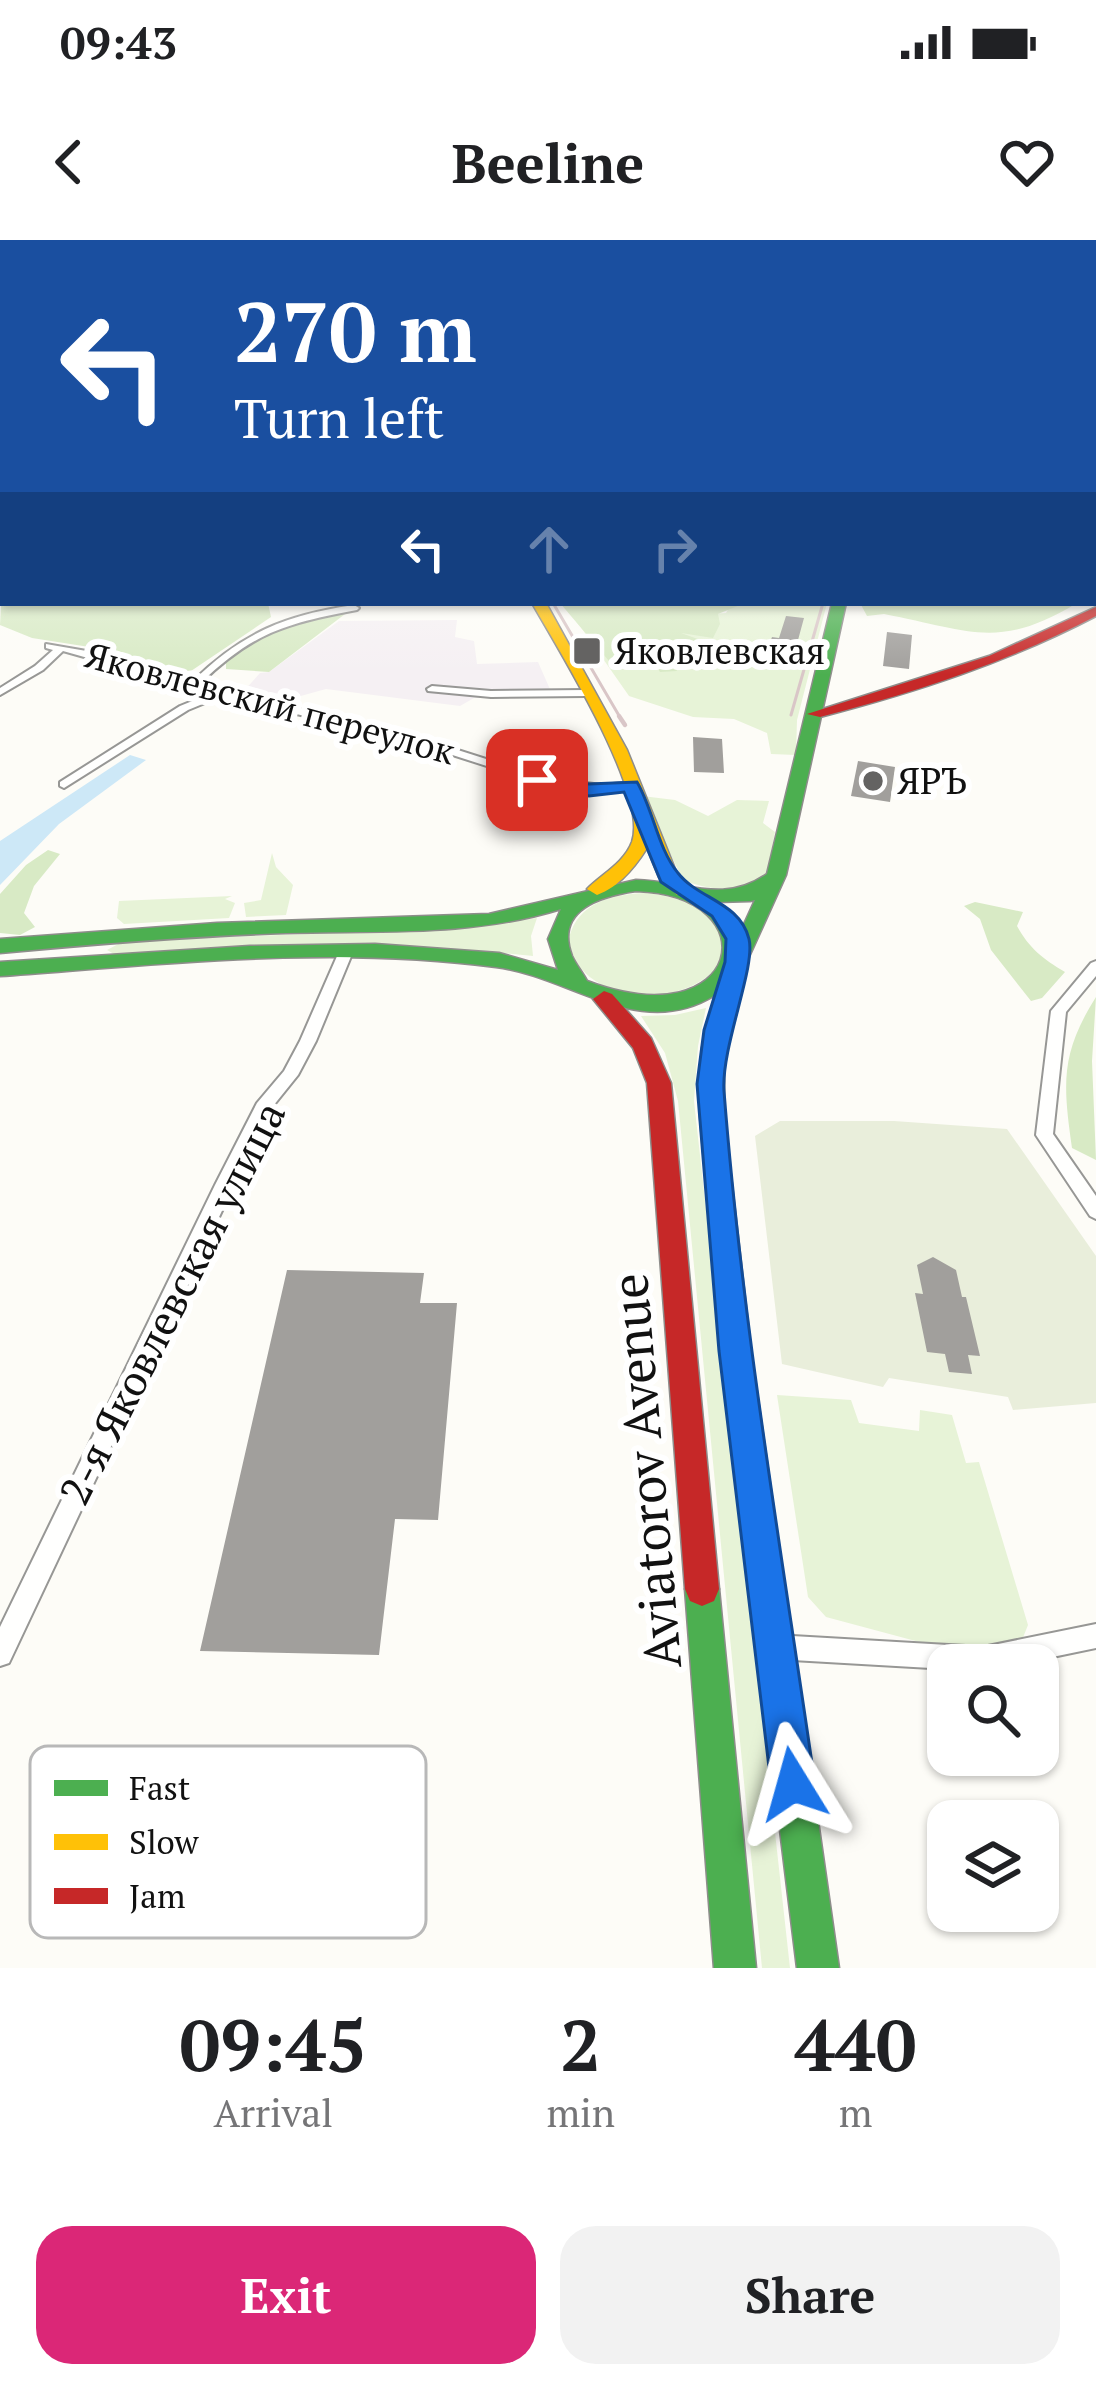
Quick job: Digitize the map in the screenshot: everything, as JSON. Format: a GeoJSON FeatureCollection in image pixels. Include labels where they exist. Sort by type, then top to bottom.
{"type":"FeatureCollection","features":[{"type":"Feature","properties":{"kind":"main road"},"geometry":{"type":"LineString","coordinates":[[0,969],[231,955],[345,954],[511,962],[547,970],[635,1004],[669,1004],[713,989],[735,965],[734,929],[720,911],[669,878],[631,786],[541,606]]}},
{"type":"Feature","properties":{"kind":"main road"},"geometry":{"type":"LineString","coordinates":[[818,1968],[736,1351],[710,1084],[717,1030],[735,965],[776,875],[838,607]]}},
{"type":"Feature","properties":{"kind":"main road"},"geometry":{"type":"LineString","coordinates":[[815,714],[934,683],[1040,642],[1096,611]]}},
{"type":"Feature","properties":{"kind":"main road"},"geometry":{"type":"LineString","coordinates":[[588,988],[559,959],[555,937],[564,915],[634,852],[643,829],[640,810]]}},
{"type":"Feature","properties":{"kind":"main road"},"geometry":{"type":"LineString","coordinates":[[0,946],[244,928],[462,923],[537,912],[629,885],[746,896],[766,888],[776,875]]}},
{"type":"Feature","properties":{"kind":"main road","name":"Aviatorov Avenue"},"geometry":{"type":"LineString","coordinates":[[588,988],[617,1010],[644,1043],[659,1083],[735,1968]]}},
{"type":"Feature","properties":{"kind":"street"},"geometry":{"type":"LineString","coordinates":[[194,684],[218,659],[263,628],[295,616],[354,608]]}},
{"type":"Feature","properties":{"kind":"street","name":"Яковлевский переулок"},"geometry":{"type":"LineString","coordinates":[[0,692],[39,668],[55,647],[419,741],[555,784],[601,790],[631,786]]}},
{"type":"Feature","properties":{"kind":"street"},"geometry":{"type":"LineString","coordinates":[[432,688],[490,694],[586,693]]}},
{"type":"Feature","properties":{"kind":"street"},"geometry":{"type":"LineString","coordinates":[[64,784],[184,708],[220,693]]}},
{"type":"Feature","properties":{"kind":"street","name":"2-я Яковлевская улица"},"geometry":{"type":"LineString","coordinates":[[0,1654],[221,1190],[262,1107],[290,1075],[308,1041],[345,954]]}},
{"type":"Feature","properties":{"kind":"street"},"geometry":{"type":"LineString","coordinates":[[1096,966],[1059,1011],[1044,1135],[1096,1211]]}},
{"type":"Feature","properties":{"kind":"street"},"geometry":{"type":"LineString","coordinates":[[775,1647],[983,1659],[1096,1636]]}},
{"type":"Feature","properties":{"kind":"shaded area"},"geometry":{"type":"Polygon","coordinates":[[[457,620],[455,637],[474,641],[477,664],[538,662],[553,696],[474,698],[460,706],[326,689],[297,697],[243,692],[260,673],[269,672],[339,621],[457,620]]]}},
{"type":"Feature","properties":{"kind":"green space"},"geometry":{"type":"Polygon","coordinates":[[[1,606],[269,606],[271,617],[191,671],[172,671],[115,651],[32,638],[0,625],[1,606]]]}},
{"type":"Feature","properties":{"kind":"green space"},"geometry":{"type":"Polygon","coordinates":[[[563,606],[738,606],[718,614],[720,624],[713,638],[681,633],[723,648],[722,665],[709,667],[691,654],[674,665],[677,671],[660,672],[655,664],[626,669],[609,661],[563,606]]]}},
{"type":"Feature","properties":{"kind":"green space"},"geometry":{"type":"Polygon","coordinates":[[[730,606],[826,606],[797,720],[796,755],[771,754],[767,733],[734,719],[693,717],[629,696],[578,623],[726,613],[730,606]]]}},
{"type":"Feature","properties":{"kind":"green space"},"geometry":{"type":"Polygon","coordinates":[[[862,606],[1072,606],[1004,632],[962,630],[884,614],[867,616],[862,606]]]}},
{"type":"Feature","properties":{"kind":"green space"},"geometry":{"type":"Polygon","coordinates":[[[349,611],[269,672],[226,669],[226,662],[284,627],[349,611]]]}},
{"type":"Feature","properties":{"kind":"green space"},"geometry":{"type":"Polygon","coordinates":[[[642,796],[675,800],[708,816],[737,800],[769,801],[763,823],[775,832],[767,873],[748,884],[727,888],[683,880],[642,796]]]}},
{"type":"Feature","properties":{"kind":"green space"},"geometry":{"type":"Polygon","coordinates":[[[48,850],[60,854],[34,886],[24,913],[35,927],[20,935],[0,933],[0,894],[26,865],[48,850]]]}},
{"type":"Feature","properties":{"kind":"green space"},"geometry":{"type":"Polygon","coordinates":[[[272,853],[276,867],[293,885],[286,915],[246,917],[244,903],[261,900],[272,853]]]}},
{"type":"Feature","properties":{"kind":"green space"},"geometry":{"type":"Polygon","coordinates":[[[646,893],[688,903],[711,919],[723,943],[723,958],[708,976],[687,988],[637,995],[591,978],[576,961],[569,938],[580,916],[598,902],[646,893]]]}},
{"type":"Feature","properties":{"kind":"green space"},"geometry":{"type":"Polygon","coordinates":[[[232,896],[225,899],[235,903],[229,918],[124,924],[117,918],[119,901],[232,896]]]}},
{"type":"Feature","properties":{"kind":"green space"},"geometry":{"type":"Polygon","coordinates":[[[975,902],[1023,912],[1017,926],[1022,934],[1065,972],[1042,998],[1031,1001],[991,950],[980,919],[964,906],[975,902]]]}},
{"type":"Feature","properties":{"kind":"green space"},"geometry":{"type":"Polygon","coordinates":[[[537,918],[531,936],[533,956],[276,948],[116,955],[107,950],[124,941],[462,928],[537,918]]]}},
{"type":"Feature","properties":{"kind":"green space"},"geometry":{"type":"Polygon","coordinates":[[[1096,997],[1092,1061],[1096,1160],[1072,1148],[1066,1087],[1070,1053],[1096,997]]]}},
{"type":"Feature","properties":{"kind":"green space"},"geometry":{"type":"Polygon","coordinates":[[[706,1008],[694,1101],[790,1968],[762,1968],[678,1101],[665,1053],[641,1016],[706,1008]]]}},
{"type":"Feature","properties":{"kind":"green space"},"geometry":{"type":"Polygon","coordinates":[[[780,1121],[894,1121],[1007,1129],[1096,1256],[1096,1403],[1013,1410],[1008,1397],[889,1378],[883,1387],[782,1364],[755,1136],[780,1121]]]}},
{"type":"Feature","properties":{"kind":"green space"},"geometry":{"type":"Polygon","coordinates":[[[777,1395],[851,1400],[859,1423],[919,1431],[920,1410],[952,1415],[966,1463],[979,1462],[1028,1625],[1022,1640],[1016,1644],[927,1644],[826,1617],[808,1597],[777,1395]]]}},
{"type":"Feature","properties":{"kind":"water"},"geometry":{"type":"Polygon","coordinates":[[[130,755],[146,760],[59,824],[0,885],[0,841],[130,755]]]}},
{"type":"Feature","properties":{"kind":"building"},"geometry":{"type":"Polygon","coordinates":[[[786,616],[804,618],[792,662],[766,654],[772,637],[779,638],[786,616]]]}},
{"type":"Feature","properties":{"kind":"building"},"geometry":{"type":"Polygon","coordinates":[[[887,632],[912,635],[909,669],[883,666],[887,632]]]}},
{"type":"Feature","properties":{"kind":"building"},"geometry":{"type":"Polygon","coordinates":[[[693,737],[722,739],[724,773],[694,772],[693,737]]]}},
{"type":"Feature","properties":{"kind":"building","name":"ЯРЪ"},"geometry":{"type":"Polygon","coordinates":[[[858,761],[895,767],[890,802],[851,796],[858,761]]]}},
{"type":"Feature","properties":{"kind":"building"},"geometry":{"type":"Polygon","coordinates":[[[933,1257],[956,1270],[962,1297],[966,1297],[980,1356],[968,1355],[972,1374],[949,1372],[945,1354],[927,1352],[915,1293],[923,1294],[917,1265],[933,1257]]]}},
{"type":"Feature","properties":{"kind":"building"},"geometry":{"type":"Polygon","coordinates":[[[287,1270],[424,1273],[420,1303],[457,1303],[438,1520],[395,1519],[379,1655],[200,1651],[287,1270]]]}},
{"type":"Feature","properties":{"kind":"railway"},"geometry":{"type":"LineString","coordinates":[[555,606],[621,719]]}},
{"type":"Feature","properties":{"kind":"railway"},"geometry":{"type":"LineString","coordinates":[[791,715],[822,606]]}},
{"type":"Feature","properties":{"kind":"railway"},"geometry":{"type":"LineString","coordinates":[[621,719],[625,725]]}},
{"type":"Feature","properties":{"kind":"traffic: fast"},"geometry":{"type":"LineString","coordinates":[[738,959],[776,875],[838,606]]}},
{"type":"Feature","properties":{"kind":"traffic: fast"},"geometry":{"type":"LineString","coordinates":[[697,896],[750,895],[775,877]]}},
{"type":"Feature","properties":{"kind":"traffic: fast"},"geometry":{"type":"LineString","coordinates":[[0,946],[217,929],[489,920],[636,886],[688,894],[712,908],[727,925],[734,945],[731,965],[719,982],[697,996],[664,1004],[622,1001],[520,964],[437,954],[250,952],[0,969]]}},
{"type":"Feature","properties":{"kind":"traffic: fast"},"geometry":{"type":"LineString","coordinates":[[577,980],[563,959],[558,939],[564,919],[581,900]]}},
{"type":"Feature","properties":{"kind":"traffic: fast"},"geometry":{"type":"LineString","coordinates":[[732,971],[713,1048],[712,1116],[736,1351],[818,1968]]}},
{"type":"Feature","properties":{"kind":"traffic: fast"},"geometry":{"type":"LineString","coordinates":[[702,1589],[735,1968]]}},
{"type":"Feature","properties":{"kind":"traffic: slow"},"geometry":{"type":"LineString","coordinates":[[541,606],[619,750],[641,810],[643,832],[638,849],[597,889]]}},
{"type":"Feature","properties":{"kind":"traffic: slow"},"geometry":{"type":"LineString","coordinates":[[644,818],[669,877],[684,891]]}},
{"type":"Feature","properties":{"kind":"traffic: jam"},"geometry":{"type":"LineString","coordinates":[[815,714],[959,672],[1096,611]]}},
{"type":"Feature","properties":{"kind":"traffic: jam"},"geometry":{"type":"LineString","coordinates":[[604,999],[643,1044],[659,1083],[702,1589]]}},
{"type":"Feature","properties":{"kind":"place","name":"Яковлевская"},"geometry":{"type":"Point","coordinates":[587,651]}},
{"type":"Feature","properties":{"kind":"place","name":"ЯРЪ"},"geometry":{"type":"Point","coordinates":[873,781]}},
{"type":"Feature","properties":{"kind":"route"},"geometry":{"type":"LineString","coordinates":[[537,780],[589,790],[631,786],[669,878],[720,911],[738,939],[710,1084],[736,1351],[793,1784]]}}]}
